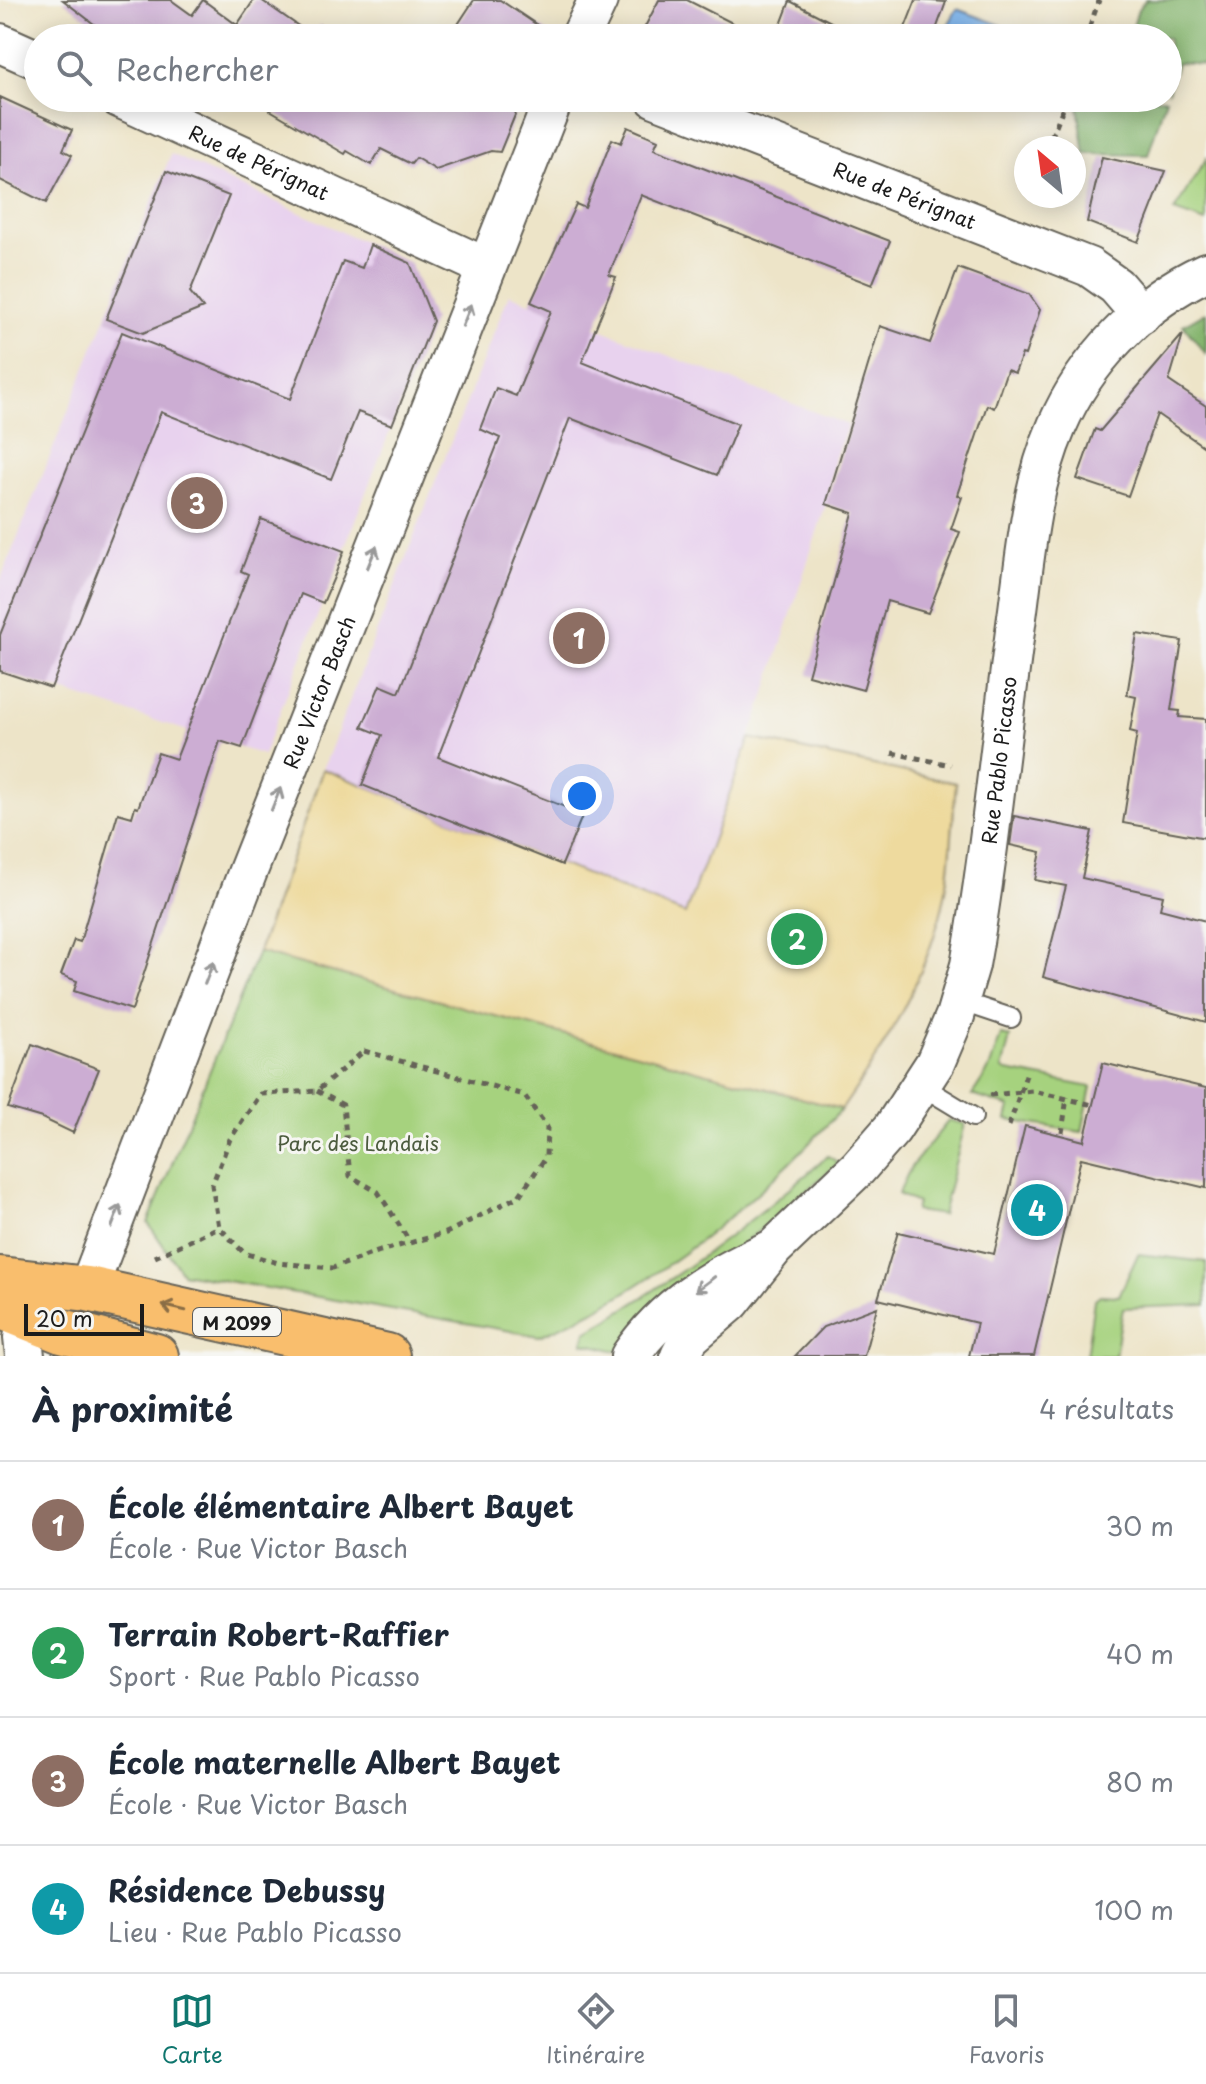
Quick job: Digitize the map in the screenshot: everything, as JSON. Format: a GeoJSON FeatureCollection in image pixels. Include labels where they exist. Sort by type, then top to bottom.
{"type":"FeatureCollection","features":[{"type":"Feature","properties":{"kind":"main road","name":"M 2099"},"geometry":{"type":"LineString","coordinates":[[0,1279],[88,1289],[387,1356]]}},
{"type":"Feature","properties":{"kind":"main road"},"geometry":{"type":"LineString","coordinates":[[18,1327],[71,1344],[156,1356]]}},
{"type":"Feature","properties":{"kind":"street"},"geometry":{"type":"LineString","coordinates":[[587,24],[598,0]]}},
{"type":"Feature","properties":{"kind":"street"},"geometry":{"type":"LineString","coordinates":[[0,43],[24,54]]}},
{"type":"Feature","properties":{"kind":"street","name":"Rue de Pérignat"},"geometry":{"type":"LineString","coordinates":[[149,112],[486,267]]}},
{"type":"Feature","properties":{"kind":"street","name":"Rue Victor Basch"},"geometry":{"type":"LineString","coordinates":[[88,1289],[548,112]]}},
{"type":"Feature","properties":{"kind":"street","name":"Rue de Pérignat"},"geometry":{"type":"LineString","coordinates":[[691,112],[1089,267],[1116,286],[1141,315]]}},
{"type":"Feature","properties":{"kind":"street","name":"Rue Pablo Picasso"},"geometry":{"type":"LineString","coordinates":[[680,1356],[690,1337],[731,1302],[774,1248],[858,1168],[922,1086],[946,1039],[960,1001],[979,915],[1004,706],[1041,472],[1070,401],[1099,358],[1141,315],[1176,287],[1206,272]]}},
{"type":"Feature","properties":{"kind":"street","name":"Rue Pablo Picasso"},"geometry":{"type":"LineString","coordinates":[[630,1356],[653,1323],[720,1272],[774,1248]]}},
{"type":"Feature","properties":{"kind":"lane"},"geometry":{"type":"LineString","coordinates":[[960,1001],[1011,1018]]}},
{"type":"Feature","properties":{"kind":"lane"},"geometry":{"type":"LineString","coordinates":[[922,1086],[970,1114]]}},
{"type":"Feature","properties":{"kind":"lane"},"geometry":{"type":"LineString","coordinates":[[18,1327],[88,1289]]}},
{"type":"Feature","properties":{"kind":"path"},"geometry":{"type":"LineString","coordinates":[[1091,24],[1099,0]]}},
{"type":"Feature","properties":{"kind":"path"},"geometry":{"type":"LineString","coordinates":[[1052,136],[1061,112]]}},
{"type":"Feature","properties":{"kind":"path"},"geometry":{"type":"LineString","coordinates":[[892,753],[951,765]]}},
{"type":"Feature","properties":{"kind":"path"},"geometry":{"type":"LineString","coordinates":[[317,1091],[364,1051],[524,1095],[547,1127],[546,1157],[519,1196],[446,1233],[333,1268],[278,1263],[244,1253],[219,1227],[212,1185],[230,1139],[261,1094],[317,1091],[343,1105],[350,1176],[378,1192],[410,1242]]}},
{"type":"Feature","properties":{"kind":"path"},"geometry":{"type":"LineString","coordinates":[[1009,1126],[1028,1069]]}},
{"type":"Feature","properties":{"kind":"path"},"geometry":{"type":"LineString","coordinates":[[970,1114],[974,1096],[1021,1092],[1067,1097],[1093,1105]]}},
{"type":"Feature","properties":{"kind":"path"},"geometry":{"type":"LineString","coordinates":[[1062,1133],[1067,1097]]}},
{"type":"Feature","properties":{"kind":"path"},"geometry":{"type":"LineString","coordinates":[[155,1257],[219,1227]]}},
{"type":"Feature","properties":{"kind":"shaded area"},"geometry":{"type":"Polygon","coordinates":[[[171,154],[410,263],[433,321],[263,755],[0,671],[0,581],[171,154]]]}},
{"type":"Feature","properties":{"kind":"shaded area"},"geometry":{"type":"Polygon","coordinates":[[[509,294],[848,425],[835,457],[826,504],[765,695],[686,914],[323,769],[509,294]]]}},
{"type":"Feature","properties":{"kind":"green space"},"geometry":{"type":"Polygon","coordinates":[[[1146,0],[1206,0],[1206,65],[1182,63],[1182,24],[1134,24],[1138,9],[1146,0]]]}},
{"type":"Feature","properties":{"kind":"green space"},"geometry":{"type":"Polygon","coordinates":[[[1079,112],[1162,112],[1148,155],[1086,154],[1086,136],[1082,136],[1079,112]]]}},
{"type":"Feature","properties":{"kind":"green space"},"geometry":{"type":"Polygon","coordinates":[[[1206,159],[1206,222],[1174,211],[1206,159]]]}},
{"type":"Feature","properties":{"kind":"green space"},"geometry":{"type":"Polygon","coordinates":[[[1206,312],[1206,354],[1183,325],[1206,312]]]}},
{"type":"Feature","properties":{"kind":"green space","name":"Parc des Landais"},"geometry":{"type":"Polygon","coordinates":[[[258,952],[842,1109],[776,1176],[703,1239],[624,1293],[539,1336],[182,1273],[148,1223],[258,952]]]}},
{"type":"Feature","properties":{"kind":"green space"},"geometry":{"type":"Polygon","coordinates":[[[1001,1035],[1010,1037],[1002,1070],[1091,1087],[1082,1132],[1007,1120],[1010,1107],[972,1095],[989,1069],[1001,1035]]]}},
{"type":"Feature","properties":{"kind":"green space"},"geometry":{"type":"Polygon","coordinates":[[[949,1120],[965,1124],[942,1215],[915,1211],[917,1203],[898,1194],[911,1167],[949,1120]]]}},
{"type":"Feature","properties":{"kind":"green space"},"geometry":{"type":"Polygon","coordinates":[[[828,1156],[839,1163],[617,1351],[583,1343],[586,1332],[712,1250],[828,1156]]]}},
{"type":"Feature","properties":{"kind":"green space"},"geometry":{"type":"Polygon","coordinates":[[[1138,1254],[1206,1262],[1206,1305],[1123,1308],[1115,1356],[1086,1356],[1094,1300],[1100,1295],[1119,1296],[1138,1254]]]}},
{"type":"Feature","properties":{"kind":"sand"},"geometry":{"type":"Polygon","coordinates":[[[750,738],[956,783],[943,905],[926,959],[902,1012],[842,1109],[258,952],[323,769],[685,914],[750,738]]]}},
{"type":"Feature","properties":{"kind":"water"},"geometry":{"type":"Polygon","coordinates":[[[957,9],[998,24],[949,24],[957,9]]]}},
{"type":"Feature","properties":{"kind":"building"},"geometry":{"type":"Polygon","coordinates":[[[63,0],[171,0],[192,15],[203,0],[236,24],[94,24],[63,0]]]}},
{"type":"Feature","properties":{"kind":"building"},"geometry":{"type":"Polygon","coordinates":[[[254,0],[261,0],[296,24],[238,24],[254,0]]]}},
{"type":"Feature","properties":{"kind":"building"},"geometry":{"type":"Polygon","coordinates":[[[474,0],[500,0],[536,24],[458,24],[474,0]]]}},
{"type":"Feature","properties":{"kind":"building"},"geometry":{"type":"Polygon","coordinates":[[[659,0],[687,0],[734,24],[646,24],[659,0]]]}},
{"type":"Feature","properties":{"kind":"building"},"geometry":{"type":"Polygon","coordinates":[[[916,0],[946,2],[938,24],[907,24],[916,0]]]}},
{"type":"Feature","properties":{"kind":"building"},"geometry":{"type":"Polygon","coordinates":[[[790,1],[835,24],[781,24],[790,1]]]}},
{"type":"Feature","properties":{"kind":"building"},"geometry":{"type":"Polygon","coordinates":[[[0,97],[24,108],[24,112],[33,112],[72,130],[63,150],[72,155],[46,203],[0,180],[0,97]]]}},
{"type":"Feature","properties":{"kind":"building"},"geometry":{"type":"Polygon","coordinates":[[[274,112],[516,112],[500,152],[491,151],[436,170],[416,158],[411,164],[381,149],[371,165],[347,151],[345,154],[274,112]]]}},
{"type":"Feature","properties":{"kind":"building"},"geometry":{"type":"Polygon","coordinates":[[[628,127],[658,140],[654,149],[890,241],[872,285],[641,195],[609,275],[616,277],[582,362],[738,424],[717,475],[570,418],[438,757],[583,814],[562,865],[362,785],[382,735],[362,727],[380,685],[399,693],[500,438],[480,429],[496,388],[516,396],[551,311],[531,302],[576,204],[585,208],[612,139],[621,143],[628,127]]]}},
{"type":"Feature","properties":{"kind":"building"},"geometry":{"type":"Polygon","coordinates":[[[1102,157],[1166,171],[1138,242],[1087,222],[1102,157]]]}},
{"type":"Feature","properties":{"kind":"building"},"geometry":{"type":"Polygon","coordinates":[[[166,171],[229,196],[190,292],[203,308],[143,333],[106,319],[166,171]]]}},
{"type":"Feature","properties":{"kind":"building"},"geometry":{"type":"Polygon","coordinates":[[[370,245],[410,263],[433,321],[392,425],[358,412],[331,479],[161,412],[51,688],[0,671],[0,635],[122,332],[290,399],[343,261],[362,268],[370,245]]]}},
{"type":"Feature","properties":{"kind":"building"},"geometry":{"type":"Polygon","coordinates":[[[958,268],[1029,294],[1040,310],[1025,355],[1022,354],[1015,373],[1007,370],[994,408],[987,405],[957,495],[962,497],[951,529],[960,532],[928,613],[887,601],[863,690],[808,675],[853,513],[826,504],[880,326],[930,343],[958,268]]]}},
{"type":"Feature","properties":{"kind":"building"},"geometry":{"type":"Polygon","coordinates":[[[1183,334],[1169,381],[1206,406],[1206,448],[1157,414],[1128,496],[1077,479],[1095,429],[1100,431],[1183,334]]]}},
{"type":"Feature","properties":{"kind":"building"},"geometry":{"type":"Polygon","coordinates":[[[261,519],[344,551],[335,575],[323,603],[301,594],[242,748],[220,741],[132,1010],[74,991],[77,981],[61,975],[74,940],[80,942],[118,813],[132,817],[135,807],[138,808],[158,753],[176,759],[248,574],[241,571],[261,519]]]}},
{"type":"Feature","properties":{"kind":"building"},"geometry":{"type":"Polygon","coordinates":[[[1137,634],[1182,641],[1171,710],[1180,711],[1179,717],[1206,719],[1206,838],[1123,823],[1137,733],[1130,731],[1136,697],[1127,695],[1137,634]]]}},
{"type":"Feature","properties":{"kind":"building"},"geometry":{"type":"Polygon","coordinates":[[[1014,816],[1092,831],[1082,878],[1163,896],[1160,909],[1206,921],[1206,1022],[1043,977],[1066,886],[1035,880],[1041,852],[1010,845],[1014,816]]]}},
{"type":"Feature","properties":{"kind":"building"},"geometry":{"type":"Polygon","coordinates":[[[32,1044],[99,1069],[73,1133],[42,1118],[8,1108],[32,1044]]]}},
{"type":"Feature","properties":{"kind":"building"},"geometry":{"type":"Polygon","coordinates":[[[1103,1063],[1206,1088],[1206,1188],[1081,1158],[1034,1356],[969,1356],[977,1323],[878,1299],[898,1232],[994,1254],[1025,1126],[1084,1141],[1103,1063]]]}},
{"type":"Feature","properties":{"kind":"building"},"geometry":{"type":"Polygon","coordinates":[[[877,1307],[864,1356],[795,1356],[823,1327],[877,1307]]]}},
{"type":"Feature","properties":{"kind":"place","name":"École maternelle Albert Bayet"},"geometry":{"type":"Point","coordinates":[197,503]}},
{"type":"Feature","properties":{"kind":"place","name":"École élémentaire Albert Bayet"},"geometry":{"type":"Point","coordinates":[579,638]}},
{"type":"Feature","properties":{"kind":"place","name":"Terrain Robert-Raffier"},"geometry":{"type":"Point","coordinates":[797,939]}},
{"type":"Feature","properties":{"kind":"place","name":"Résidence Debussy"},"geometry":{"type":"Point","coordinates":[1037,1210]}}]}
